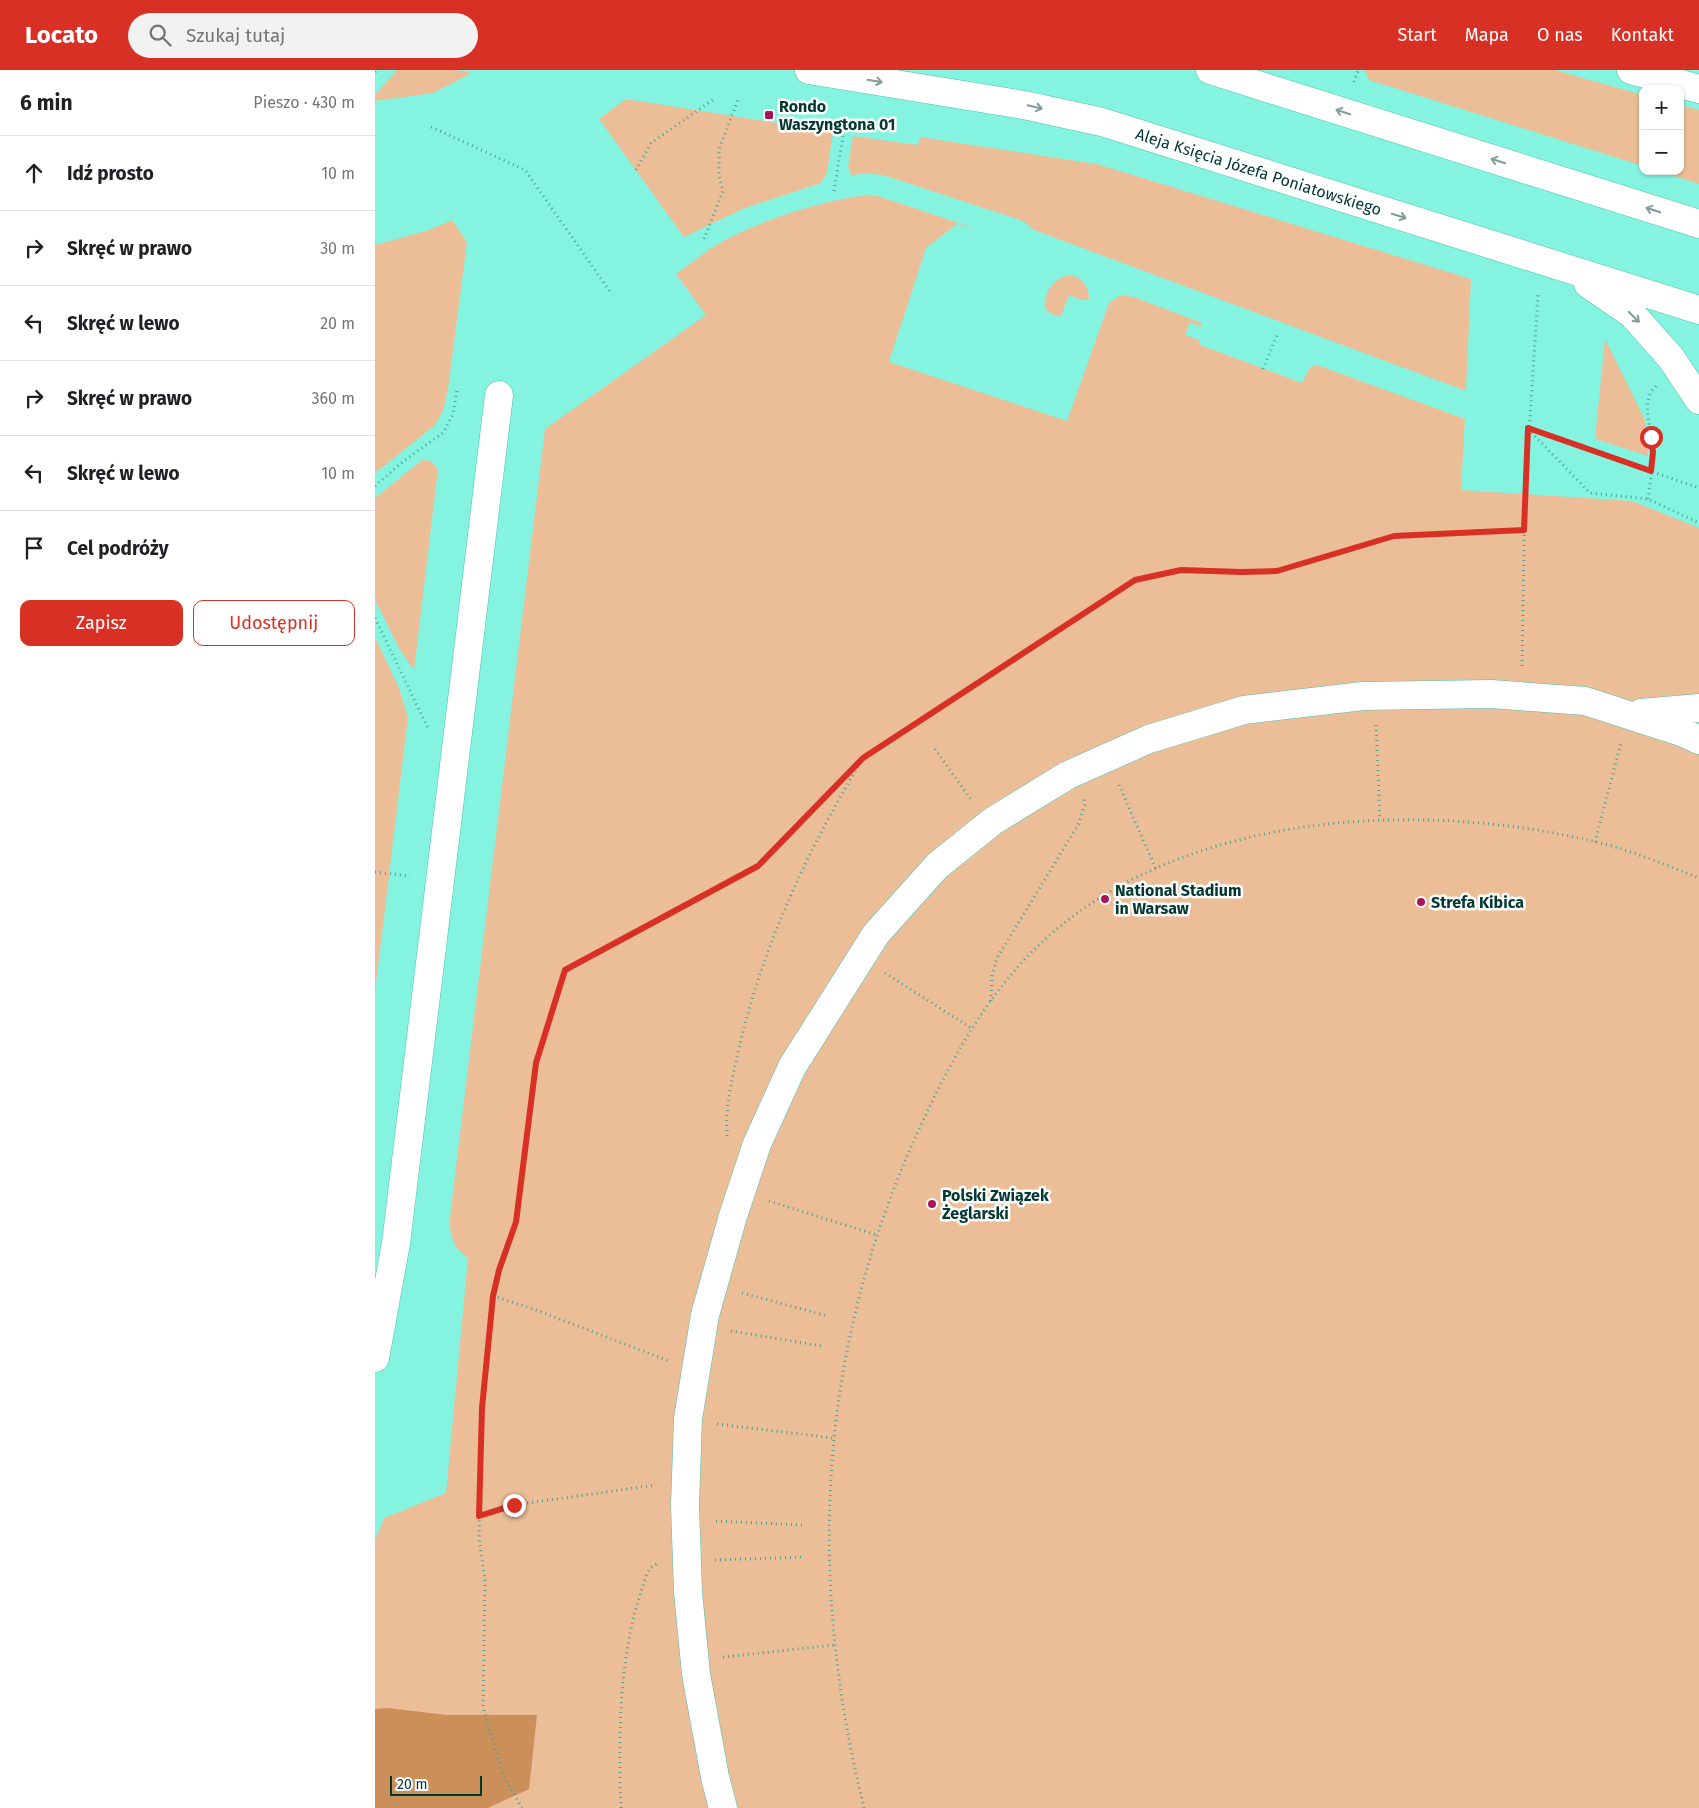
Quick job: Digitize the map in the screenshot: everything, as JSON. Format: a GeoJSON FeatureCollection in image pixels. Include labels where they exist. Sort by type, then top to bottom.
{"type":"FeatureCollection","features":[{"type":"Feature","properties":{"kind":"street","name":"Aleja Księcia Józefa Poniatowskiego"},"geometry":{"type":"LineString","coordinates":[[809,70],[1024,104],[1102,122],[1699,310]]}},
{"type":"Feature","properties":{"kind":"street"},"geometry":{"type":"LineString","coordinates":[[1210,70],[1699,224]]}},
{"type":"Feature","properties":{"kind":"street"},"geometry":{"type":"LineString","coordinates":[[1631,70],[1699,89]]}},
{"type":"Feature","properties":{"kind":"street"},"geometry":{"type":"LineString","coordinates":[[1566,268],[1631,314],[1671,358],[1699,400]]}},
{"type":"Feature","properties":{"kind":"street"},"geometry":{"type":"LineString","coordinates":[[375,1358],[397,1234],[499,395]]}},
{"type":"Feature","properties":{"kind":"street"},"geometry":{"type":"LineString","coordinates":[[723,1808],[715,1777],[697,1674],[688,1592],[685,1504],[688,1419],[703,1326],[733,1216],[757,1144],[791,1067],[877,934],[937,866],[993,821],[1068,775],[1149,740],[1244,710],[1363,696],[1491,694],[1585,701],[1684,733],[1699,740]]}},
{"type":"Feature","properties":{"kind":"street"},"geometry":{"type":"LineString","coordinates":[[1628,715],[1699,708]]}},
{"type":"Feature","properties":{"kind":"path"},"geometry":{"type":"LineString","coordinates":[[1354,82],[1358,70]]}},
{"type":"Feature","properties":{"kind":"path"},"geometry":{"type":"LineString","coordinates":[[636,170],[651,143],[714,99]]}},
{"type":"Feature","properties":{"kind":"path"},"geometry":{"type":"LineString","coordinates":[[704,239],[723,191],[719,176],[719,149],[738,100]]}},
{"type":"Feature","properties":{"kind":"path"},"geometry":{"type":"LineString","coordinates":[[834,191],[846,117]]}},
{"type":"Feature","properties":{"kind":"path"},"geometry":{"type":"LineString","coordinates":[[431,128],[525,170],[611,293]]}},
{"type":"Feature","properties":{"kind":"path"},"geometry":{"type":"LineString","coordinates":[[1522,635],[1528,428],[1538,294]]}},
{"type":"Feature","properties":{"kind":"path"},"geometry":{"type":"LineString","coordinates":[[1263,369],[1277,335]]}},
{"type":"Feature","properties":{"kind":"path"},"geometry":{"type":"LineString","coordinates":[[1648,499],[1653,452],[1647,408],[1648,398],[1651,390],[1662,382]]}},
{"type":"Feature","properties":{"kind":"path"},"geometry":{"type":"LineString","coordinates":[[375,486],[405,460],[443,433],[453,414],[457,390]]}},
{"type":"Feature","properties":{"kind":"path"},"geometry":{"type":"LineString","coordinates":[[1528,428],[1699,488]]}},
{"type":"Feature","properties":{"kind":"path"},"geometry":{"type":"LineString","coordinates":[[1528,428],[1589,493],[1648,499],[1699,523]]}},
{"type":"Feature","properties":{"kind":"path"},"geometry":{"type":"LineString","coordinates":[[523,1808],[503,1775],[483,1708],[485,1580],[479,1538],[482,1408],[493,1296],[499,1270],[516,1222],[536,1063],[565,970],[758,866],[863,758],[1135,580],[1181,570],[1277,571],[1394,536],[1524,530]]}},
{"type":"Feature","properties":{"kind":"path"},"geometry":{"type":"LineString","coordinates":[[375,618],[431,734]]}},
{"type":"Feature","properties":{"kind":"path"},"geometry":{"type":"LineString","coordinates":[[1376,734],[1380,819]]}},
{"type":"Feature","properties":{"kind":"path"},"geometry":{"type":"LineString","coordinates":[[935,748],[969,796]]}},
{"type":"Feature","properties":{"kind":"path"},"geometry":{"type":"LineString","coordinates":[[726,1120],[727,1105],[743,1029],[763,963],[795,886],[836,804],[863,758]]}},
{"type":"Feature","properties":{"kind":"path"},"geometry":{"type":"LineString","coordinates":[[1595,842],[1617,760]]}},
{"type":"Feature","properties":{"kind":"path"},"geometry":{"type":"LineString","coordinates":[[1122,792],[1156,869]]}},
{"type":"Feature","properties":{"kind":"path"},"geometry":{"type":"LineString","coordinates":[[865,1808],[850,1751],[834,1645],[828,1543],[833,1438],[839,1387],[849,1337],[893,1186],[941,1081],[971,1028],[1007,979],[1051,935],[1100,898],[1156,869],[1212,848],[1270,834],[1380,819],[1488,822],[1595,842],[1699,878]]}},
{"type":"Feature","properties":{"kind":"path"},"geometry":{"type":"LineString","coordinates":[[991,1001],[991,976],[997,958],[1078,825]]}},
{"type":"Feature","properties":{"kind":"path"},"geometry":{"type":"LineString","coordinates":[[375,872],[413,877]]}},
{"type":"Feature","properties":{"kind":"path"},"geometry":{"type":"LineString","coordinates":[[900,983],[971,1028]]}},
{"type":"Feature","properties":{"kind":"path"},"geometry":{"type":"LineString","coordinates":[[795,1209],[877,1236]]}},
{"type":"Feature","properties":{"kind":"path"},"geometry":{"type":"LineString","coordinates":[[493,1296],[648,1353]]}},
{"type":"Feature","properties":{"kind":"path"},"geometry":{"type":"LineString","coordinates":[[769,1300],[828,1316]]}},
{"type":"Feature","properties":{"kind":"path"},"geometry":{"type":"LineString","coordinates":[[762,1336],[822,1346]]}},
{"type":"Feature","properties":{"kind":"path"},"geometry":{"type":"LineString","coordinates":[[748,1428],[833,1438]]}},
{"type":"Feature","properties":{"kind":"path"},"geometry":{"type":"LineString","coordinates":[[479,1516],[514,1505],[637,1488]]}},
{"type":"Feature","properties":{"kind":"path"},"geometry":{"type":"LineString","coordinates":[[742,1523],[803,1525]]}},
{"type":"Feature","properties":{"kind":"path"},"geometry":{"type":"LineString","coordinates":[[742,1559],[803,1557]]}},
{"type":"Feature","properties":{"kind":"path"},"geometry":{"type":"LineString","coordinates":[[621,1808],[622,1701],[632,1618],[647,1574]]}},
{"type":"Feature","properties":{"kind":"path"},"geometry":{"type":"LineString","coordinates":[[749,1654],[834,1645]]}},
{"type":"Feature","properties":{"kind":"shaded area"},"geometry":{"type":"Polygon","coordinates":[[[397,70],[456,70],[472,73],[433,93],[375,101],[375,95],[397,70]]]}},
{"type":"Feature","properties":{"kind":"shaded area"},"geometry":{"type":"Polygon","coordinates":[[[1365,70],[1554,70],[1639,94],[1639,165],[1369,80],[1365,70]]]}},
{"type":"Feature","properties":{"kind":"shaded area"},"geometry":{"type":"Polygon","coordinates":[[[626,99],[833,132],[827,173],[821,183],[745,208],[684,237],[599,119],[626,99]]]}},
{"type":"Feature","properties":{"kind":"shaded area"},"geometry":{"type":"Polygon","coordinates":[[[1684,106],[1699,110],[1699,184],[1671,175],[1684,175],[1684,106]]]}},
{"type":"Feature","properties":{"kind":"shaded area"},"geometry":{"type":"Polygon","coordinates":[[[853,136],[918,145],[920,137],[1097,164],[1471,279],[1466,391],[1034,230],[1023,221],[883,175],[862,173],[852,176],[848,167],[853,136]]]}},
{"type":"Feature","properties":{"kind":"shaded area","name":"National Stadium in Warsaw"},"geometry":{"type":"Polygon","coordinates":[[[869,195],[881,197],[974,228],[957,224],[926,248],[889,362],[1067,421],[1109,303],[1121,295],[1134,297],[1202,323],[1201,327],[1190,322],[1185,335],[1199,340],[1200,345],[1302,383],[1310,367],[1317,365],[1465,419],[1461,490],[1632,501],[1699,528],[1699,1808],[375,1808],[375,1541],[384,1518],[446,1493],[468,1258],[455,1245],[450,1230],[450,1217],[545,429],[706,315],[676,274],[711,248],[739,233],[775,218],[834,201],[869,195]]]}},
{"type":"Feature","properties":{"kind":"shaded area"},"geometry":{"type":"Polygon","coordinates":[[[452,220],[467,242],[448,389],[443,411],[435,425],[375,473],[375,245],[429,230],[452,220]]]}},
{"type":"Feature","properties":{"kind":"shaded area"},"geometry":{"type":"Polygon","coordinates":[[[1070,275],[1084,283],[1088,290],[1089,299],[1082,300],[1069,295],[1061,316],[1051,314],[1045,309],[1048,292],[1055,282],[1064,276],[1070,275]]]}},
{"type":"Feature","properties":{"kind":"shaded area"},"geometry":{"type":"Polygon","coordinates":[[[1605,339],[1645,420],[1648,456],[1595,439],[1605,339]]]}},
{"type":"Feature","properties":{"kind":"shaded area"},"geometry":{"type":"Polygon","coordinates":[[[422,460],[431,461],[438,469],[414,670],[400,650],[375,600],[375,498],[422,460]]]}},
{"type":"Feature","properties":{"kind":"shaded area"},"geometry":{"type":"Polygon","coordinates":[[[375,637],[399,688],[408,717],[375,992],[375,637]]]}},
{"type":"Feature","properties":{"kind":"shaded area"},"geometry":{"type":"Polygon","coordinates":[[[388,1708],[446,1715],[537,1715],[529,1789],[488,1808],[375,1808],[375,1709],[388,1708]]]}},
{"type":"Feature","properties":{"kind":"place","name":"Rondo Waszyngtona 01"},"geometry":{"type":"Point","coordinates":[769,115]}},
{"type":"Feature","properties":{"kind":"place","name":"National Stadium in Warsaw"},"geometry":{"type":"Point","coordinates":[1105,899]}},
{"type":"Feature","properties":{"kind":"place","name":"Strefa Kibica"},"geometry":{"type":"Point","coordinates":[1421,902]}},
{"type":"Feature","properties":{"kind":"place","name":"Polski Związek Żeglarski"},"geometry":{"type":"Point","coordinates":[932,1204]}},
{"type":"Feature","properties":{"kind":"route"},"geometry":{"type":"LineString","coordinates":[[514,1505],[479,1516],[482,1408],[493,1296],[499,1270],[516,1222],[536,1063],[565,970],[758,866],[863,758],[1135,580],[1181,570],[1277,571],[1294,568],[1394,536],[1524,530],[1528,428],[1651,471],[1653,452],[1651,437]]}}]}
